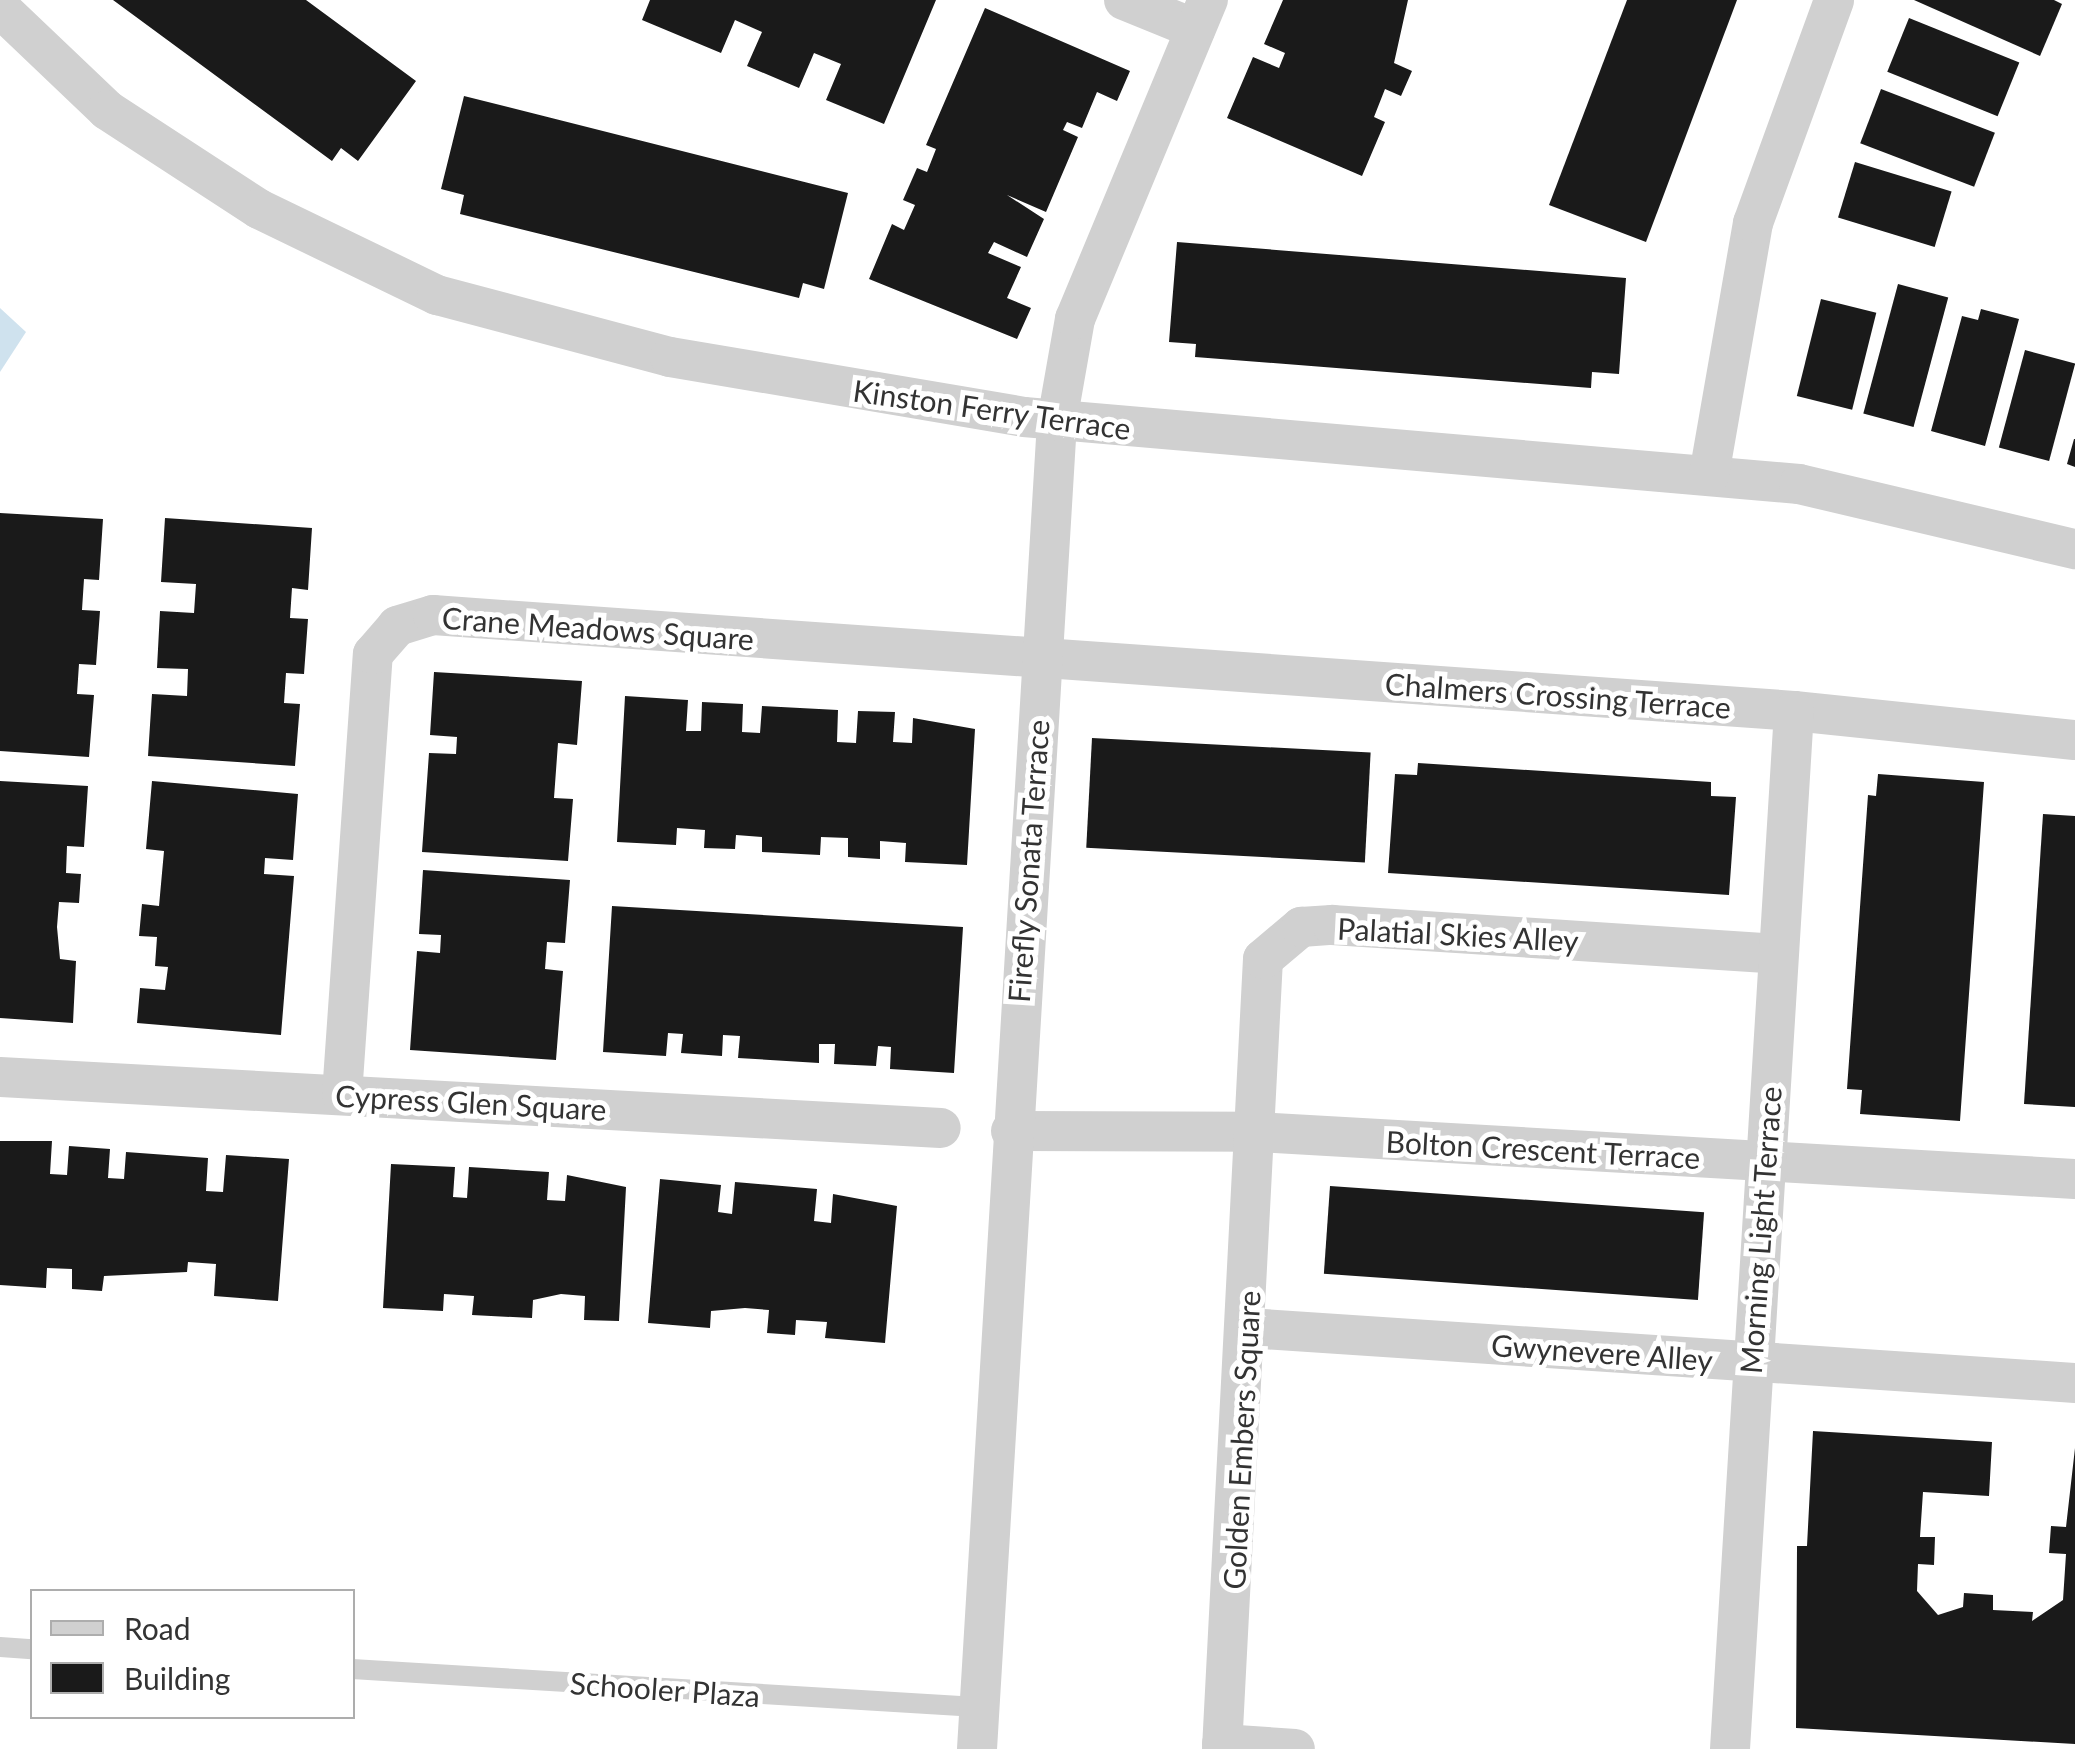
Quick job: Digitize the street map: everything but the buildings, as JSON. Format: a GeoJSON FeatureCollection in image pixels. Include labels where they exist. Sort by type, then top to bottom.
{"type":"FeatureCollection","features":[{"type":"Feature","properties":{"kind":"street"},"geometry":{"type":"LineString","coordinates":[[1124,0],[1201,15]]}},
{"type":"Feature","properties":{"kind":"street"},"geometry":{"type":"LineString","coordinates":[[1709,475],[1753,223],[1834,0]]}},
{"type":"Feature","properties":{"kind":"street","name":"Kinston Ferry Terrace"},"geometry":{"type":"LineString","coordinates":[[0,8],[108,110],[258,209],[437,295],[670,356],[1057,421],[1709,475],[1890,502],[2075,548]]}},
{"type":"Feature","properties":{"kind":"street","name":"Firefly Sonata Terrace"},"geometry":{"type":"LineString","coordinates":[[977,1749],[1011,1130],[1057,421],[1076,319],[1201,15]]}},
{"type":"Feature","properties":{"kind":"street","name":"Crane Meadows Square"},"geometry":{"type":"LineString","coordinates":[[342,1094],[364,701],[372,654],[396,626],[433,615],[1040,660]]}},
{"type":"Feature","properties":{"kind":"street","name":"Chalmers Crossing Terrace"},"geometry":{"type":"LineString","coordinates":[[1040,660],[1794,711],[2075,740]]}},
{"type":"Feature","properties":{"kind":"street","name":"Morning Light Terrace"},"geometry":{"type":"LineString","coordinates":[[1730,1749],[1750,1362],[1794,711]]}},
{"type":"Feature","properties":{"kind":"street","name":"Palatial Skies Alley"},"geometry":{"type":"LineString","coordinates":[[1258,1132],[1256,989],[1263,959],[1301,927],[1778,954]]}},
{"type":"Feature","properties":{"kind":"street","name":"Cypress Glen Square"},"geometry":{"type":"LineString","coordinates":[[0,1077],[941,1128]]}},
{"type":"Feature","properties":{"kind":"street","name":"Bolton Crescent Terrace"},"geometry":{"type":"LineString","coordinates":[[1011,1130],[1258,1132],[2075,1179]]}},
{"type":"Feature","properties":{"kind":"street","name":"Golden Embers Square"},"geometry":{"type":"LineString","coordinates":[[1222,1746],[1258,1132]]}},
{"type":"Feature","properties":{"kind":"street","name":"Gwynevere Alley"},"geometry":{"type":"LineString","coordinates":[[1248,1328],[2075,1383]]}},
{"type":"Feature","properties":{"kind":"street"},"geometry":{"type":"LineString","coordinates":[[1222,1746],[1295,1749]]}},
{"type":"Feature","properties":{"kind":"lane"},"geometry":{"type":"LineString","coordinates":[[0,1647],[30,1649]]}},
{"type":"Feature","properties":{"kind":"lane","name":"Schooler Plaza"},"geometry":{"type":"LineString","coordinates":[[355,1669],[977,1706]]}},
{"type":"Feature","properties":{"kind":"water"},"geometry":{"type":"Polygon","coordinates":[[[0,308],[26,332],[0,372],[0,308]]]}}]}
